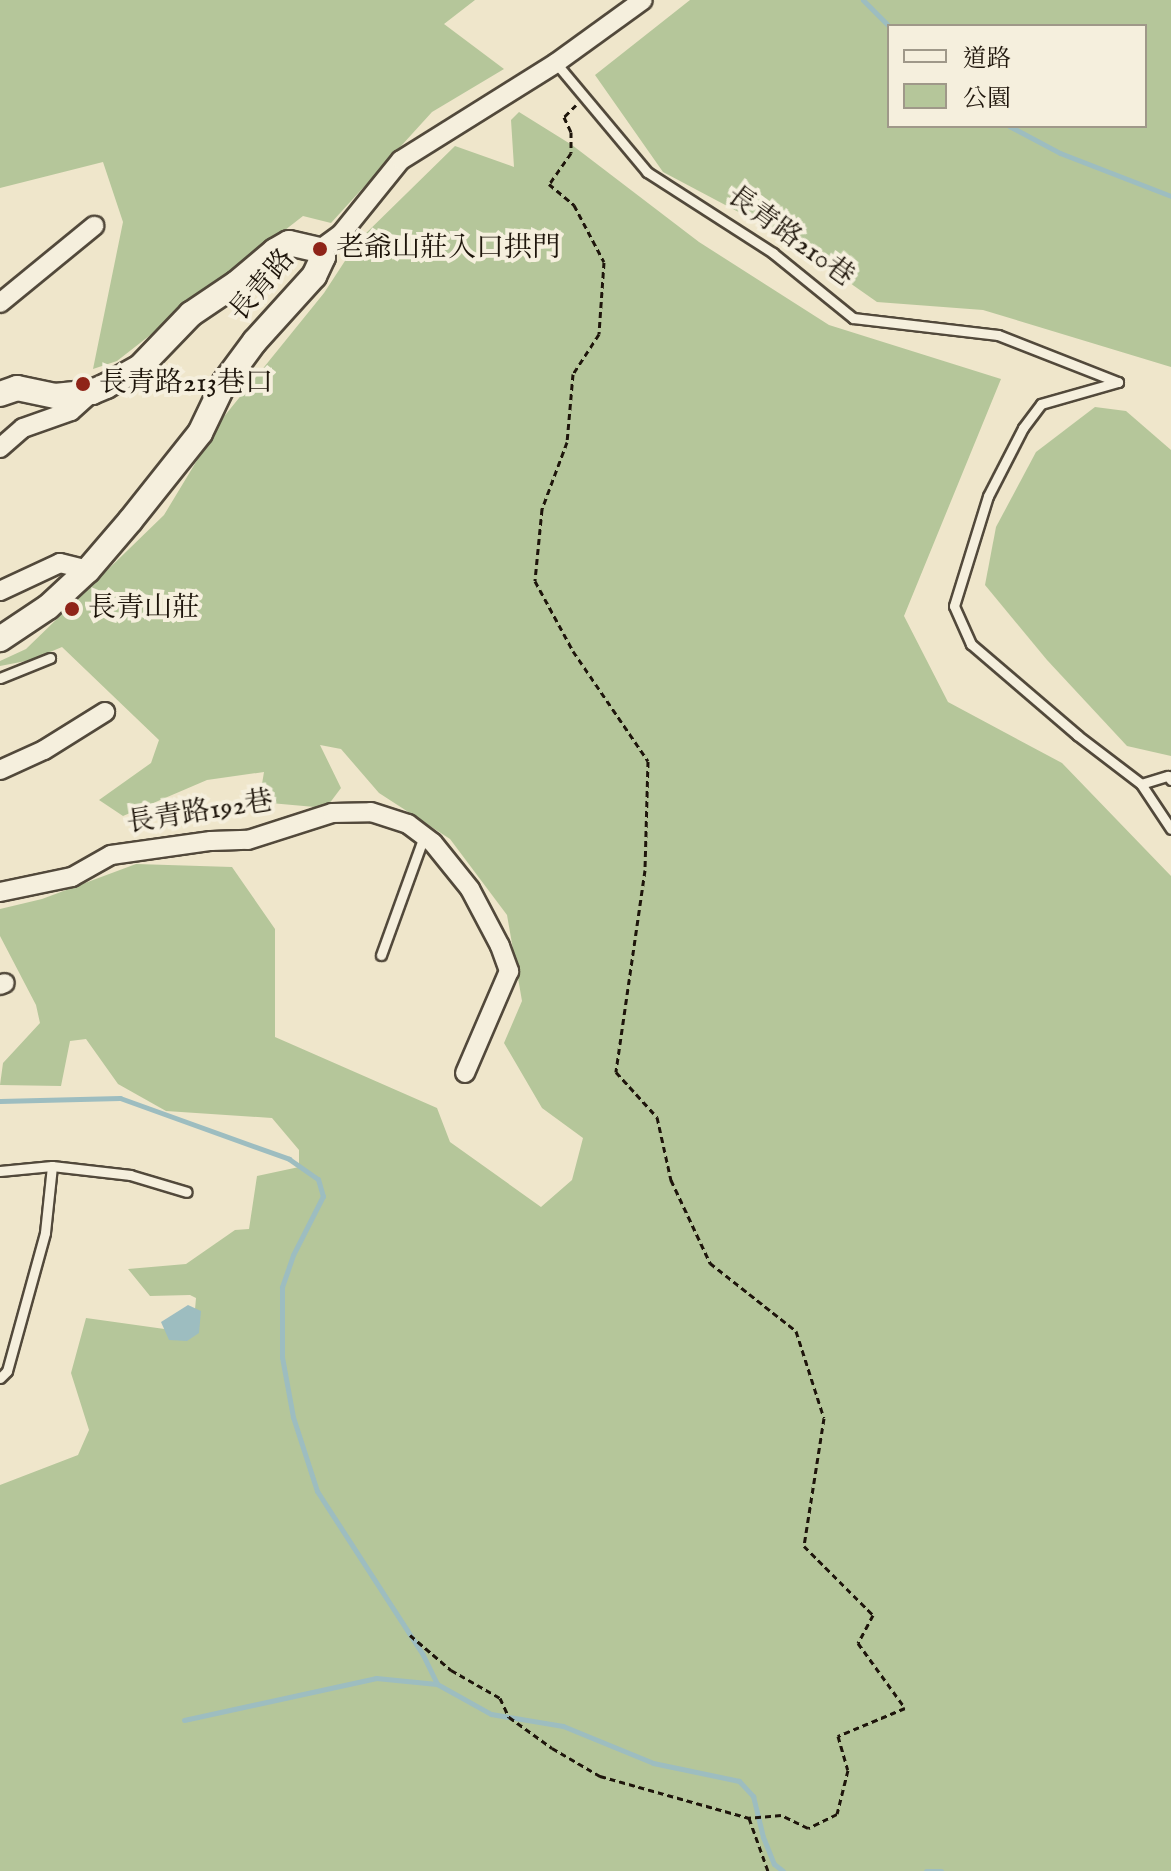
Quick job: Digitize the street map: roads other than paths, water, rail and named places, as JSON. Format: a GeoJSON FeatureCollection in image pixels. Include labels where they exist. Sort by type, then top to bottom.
{"type":"FeatureCollection","features":[{"type":"Feature","properties":{"kind":"street"},"geometry":{"type":"LineString","coordinates":[[319,250],[341,234],[401,160],[556,63],[643,0]]}},
{"type":"Feature","properties":{"kind":"street"},"geometry":{"type":"LineString","coordinates":[[0,303],[94,226]]}},
{"type":"Feature","properties":{"kind":"street","name":"長青路"},"geometry":{"type":"LineString","coordinates":[[0,394],[17,388],[55,396],[92,392],[140,367],[191,314],[237,283],[275,251],[289,243],[319,250],[323,257],[314,276],[255,341],[224,383],[200,433],[88,570],[42,612],[0,639]]}},
{"type":"Feature","properties":{"kind":"street"},"geometry":{"type":"LineString","coordinates":[[0,448],[23,428],[71,411],[92,392]]}},
{"type":"Feature","properties":{"kind":"street"},"geometry":{"type":"LineString","coordinates":[[0,591],[60,563],[88,570]]}},
{"type":"Feature","properties":{"kind":"street"},"geometry":{"type":"LineString","coordinates":[[0,770],[44,750],[105,712]]}},
{"type":"Feature","properties":{"kind":"street","name":"長青路192巷"},"geometry":{"type":"LineString","coordinates":[[0,892],[72,877],[111,855],[211,841],[248,840],[332,813],[371,812],[408,824],[433,843],[470,889],[509,971],[465,1073]]}},
{"type":"Feature","properties":{"kind":"lane","name":"長青路210巷"},"geometry":{"type":"LineString","coordinates":[[556,63],[647,172],[773,253],[853,318],[998,335],[1118,382],[1041,404],[1023,428],[988,496],[954,606],[971,644],[1141,784],[1171,829]]}},
{"type":"Feature","properties":{"kind":"lane"},"geometry":{"type":"LineString","coordinates":[[0,678],[50,658]]}},
{"type":"Feature","properties":{"kind":"lane"},"geometry":{"type":"LineString","coordinates":[[1141,784],[1168,776],[1171,780]]}},
{"type":"Feature","properties":{"kind":"lane"},"geometry":{"type":"LineString","coordinates":[[381,955],[424,836]]}},
{"type":"Feature","properties":{"kind":"lane"},"geometry":{"type":"LineString","coordinates":[[0,1171],[52,1166],[130,1175],[187,1192]]}},
{"type":"Feature","properties":{"kind":"lane"},"geometry":{"type":"LineString","coordinates":[[0,1378],[7,1371],[45,1233],[52,1166]]}},
{"type":"Feature","properties":{"kind":"water"},"geometry":{"type":"Polygon","coordinates":[[[188,1305],[201,1311],[199,1333],[187,1341],[169,1340],[161,1322],[188,1305]]]}},
{"type":"Feature","properties":{"kind":"waterway"},"geometry":{"type":"LineString","coordinates":[[863,0],[887,24]]}},
{"type":"Feature","properties":{"kind":"waterway"},"geometry":{"type":"LineString","coordinates":[[1013,128],[1060,153],[1171,196]]}},
{"type":"Feature","properties":{"kind":"waterway"},"geometry":{"type":"LineString","coordinates":[[0,1101],[120,1098],[289,1159],[318,1179],[323,1196],[293,1255],[282,1287],[282,1357],[293,1417],[317,1491],[423,1655],[437,1684],[491,1714],[563,1726],[653,1763],[739,1781],[753,1796],[763,1837],[774,1864],[783,1871]]}},
{"type":"Feature","properties":{"kind":"waterway"},"geometry":{"type":"LineString","coordinates":[[184,1720],[376,1678],[437,1684]]}},
{"type":"Feature","properties":{"kind":"waterway"},"geometry":{"type":"LineString","coordinates":[[926,1871],[941,1871]]}},
{"type":"Feature","properties":{"kind":"place","name":"老爺山莊入口拱門"},"geometry":{"type":"Point","coordinates":[320,249]}},
{"type":"Feature","properties":{"kind":"place","name":"長青路213巷口"},"geometry":{"type":"Point","coordinates":[83,384]}},
{"type":"Feature","properties":{"kind":"place","name":"長青山莊"},"geometry":{"type":"Point","coordinates":[72,609]}}]}
